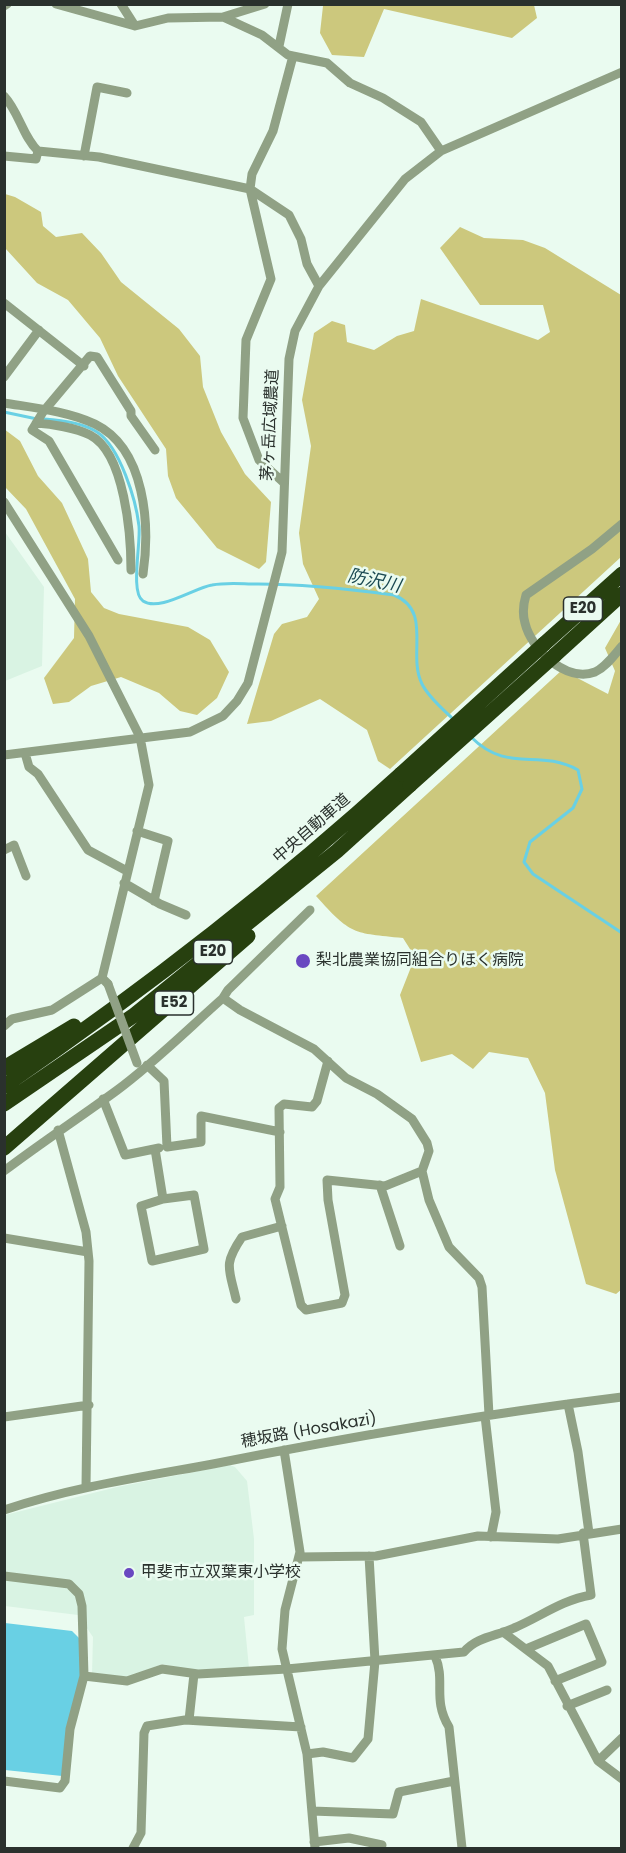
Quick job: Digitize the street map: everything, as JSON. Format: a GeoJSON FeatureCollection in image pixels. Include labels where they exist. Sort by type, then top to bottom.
{"type":"FeatureCollection","features":[{"type":"Feature","properties":{"kind":"highway","name":"中央自動車道"},"geometry":{"type":"LineString","coordinates":[[550,649],[621,574]]}},
{"type":"Feature","properties":{"kind":"highway","name":"中央自動車道"},"geometry":{"type":"LineString","coordinates":[[4,1086],[192,951],[405,780],[550,649],[621,594]]}},
{"type":"Feature","properties":{"kind":"highway","name":"中央自動車道"},"geometry":{"type":"LineString","coordinates":[[4,1104],[133,1016],[337,851],[405,780]]}},
{"type":"Feature","properties":{"kind":"highway","name":"E52"},"geometry":{"type":"LineString","coordinates":[[4,1148],[175,1002],[337,851]]}},
{"type":"Feature","properties":{"kind":"highway","name":"E52"},"geometry":{"type":"LineString","coordinates":[[4,1068],[192,951]]}},
{"type":"Feature","properties":{"kind":"street"},"geometry":{"type":"LineString","coordinates":[[56,4],[135,26],[168,18],[223,17],[265,4]]}},
{"type":"Feature","properties":{"kind":"street"},"geometry":{"type":"LineString","coordinates":[[121,4],[135,26]]}},
{"type":"Feature","properties":{"kind":"street"},"geometry":{"type":"LineString","coordinates":[[279,46],[288,4]]}},
{"type":"Feature","properties":{"kind":"street"},"geometry":{"type":"LineString","coordinates":[[223,17],[279,46],[293,56],[327,63],[350,83],[368,89],[421,122],[441,151]]}},
{"type":"Feature","properties":{"kind":"street"},"geometry":{"type":"LineString","coordinates":[[283,482],[259,460],[243,418],[246,340],[271,279],[250,189],[252,174],[273,131],[293,56]]}},
{"type":"Feature","properties":{"kind":"street","name":"茅ヶ岳広域農道"},"geometry":{"type":"LineString","coordinates":[[4,755],[180,734],[203,727],[229,710],[248,683],[282,552],[283,482],[290,359],[295,331],[319,286],[405,179],[441,151],[621,72]]}},
{"type":"Feature","properties":{"kind":"street"},"geometry":{"type":"LineString","coordinates":[[84,156],[97,87],[127,93]]}},
{"type":"Feature","properties":{"kind":"street"},"geometry":{"type":"LineString","coordinates":[[4,96],[32,145],[39,151],[84,156],[250,189],[289,215],[301,239],[307,264],[319,286]]}},
{"type":"Feature","properties":{"kind":"street"},"geometry":{"type":"LineString","coordinates":[[4,156],[36,159],[39,151]]}},
{"type":"Feature","properties":{"kind":"street"},"geometry":{"type":"LineString","coordinates":[[4,303],[84,366]]}},
{"type":"Feature","properties":{"kind":"street"},"geometry":{"type":"LineString","coordinates":[[4,377],[39,330]]}},
{"type":"Feature","properties":{"kind":"street"},"geometry":{"type":"LineString","coordinates":[[118,560],[50,441],[32,430],[44,410],[84,366],[90,356],[97,357],[131,411],[131,416],[155,450]]}},
{"type":"Feature","properties":{"kind":"street"},"geometry":{"type":"LineString","coordinates":[[4,403],[44,410],[96,425],[110,435],[125,454],[134,471],[141,494],[146,549],[143,574]]}},
{"type":"Feature","properties":{"kind":"street"},"geometry":{"type":"LineString","coordinates":[[36,422],[91,436],[109,455],[123,495],[130,570]]}},
{"type":"Feature","properties":{"kind":"street"},"geometry":{"type":"LineString","coordinates":[[4,502],[49,577],[89,636],[140,737],[149,785],[124,883],[105,981],[141,1066],[164,1081],[167,1147]]}},
{"type":"Feature","properties":{"kind":"street"},"geometry":{"type":"LineString","coordinates":[[621,524],[592,549],[526,595],[522,608],[525,625],[534,642],[557,667],[587,674],[598,671],[621,646]]}},
{"type":"Feature","properties":{"kind":"street"},"geometry":{"type":"LineString","coordinates":[[25,753],[30,767],[38,774],[88,850],[127,871]]}},
{"type":"Feature","properties":{"kind":"street"},"geometry":{"type":"LineString","coordinates":[[137,831],[168,841],[154,901]]}},
{"type":"Feature","properties":{"kind":"street"},"geometry":{"type":"LineString","coordinates":[[4,850],[14,845],[26,876]]}},
{"type":"Feature","properties":{"kind":"street"},"geometry":{"type":"LineString","coordinates":[[124,883],[154,901],[186,915]]}},
{"type":"Feature","properties":{"kind":"street"},"geometry":{"type":"LineString","coordinates":[[4,1171],[103,1099],[223,998],[228,990],[310,910]]}},
{"type":"Feature","properties":{"kind":"street"},"geometry":{"type":"LineString","coordinates":[[5,1025],[12,1020],[52,1010],[105,981]]}},
{"type":"Feature","properties":{"kind":"street"},"geometry":{"type":"LineString","coordinates":[[223,998],[240,1010],[315,1049],[346,1078],[377,1094],[412,1119],[428,1143],[429,1151],[422,1171],[429,1200],[449,1247],[479,1278],[482,1287],[487,1416],[496,1512],[491,1537]]}},
{"type":"Feature","properties":{"kind":"street"},"geometry":{"type":"LineString","coordinates":[[328,1061],[317,1101],[312,1107],[284,1104],[279,1108],[280,1187],[275,1199],[301,1305],[306,1310],[342,1303],[345,1288],[328,1200],[327,1180],[380,1185],[422,1171]]}},
{"type":"Feature","properties":{"kind":"street"},"geometry":{"type":"LineString","coordinates":[[103,1099],[125,1155],[201,1142],[201,1116],[280,1132]]}},
{"type":"Feature","properties":{"kind":"street"},"geometry":{"type":"LineString","coordinates":[[58,1130],[86,1232],[88,1252],[89,1405],[86,1487]]}},
{"type":"Feature","properties":{"kind":"street"},"geometry":{"type":"LineString","coordinates":[[155,1149],[163,1199]]}},
{"type":"Feature","properties":{"kind":"street"},"geometry":{"type":"LineString","coordinates":[[380,1185],[400,1246]]}},
{"type":"Feature","properties":{"kind":"street"},"geometry":{"type":"LineString","coordinates":[[194,1195],[204,1249],[153,1261],[141,1206],[163,1199],[194,1195]]}},
{"type":"Feature","properties":{"kind":"street"},"geometry":{"type":"LineString","coordinates":[[236,1299],[228,1263],[230,1254],[242,1237],[282,1226]]}},
{"type":"Feature","properties":{"kind":"street"},"geometry":{"type":"LineString","coordinates":[[4,1238],[88,1252]]}},
{"type":"Feature","properties":{"kind":"street","name":"穂坂路 (Hosakazi)"},"geometry":{"type":"LineString","coordinates":[[4,1510],[86,1487],[284,1450],[487,1416],[621,1397]]}},
{"type":"Feature","properties":{"kind":"street"},"geometry":{"type":"LineString","coordinates":[[84,1676],[127,1681],[162,1669],[194,1674],[287,1669],[464,1652],[470,1644],[503,1632],[572,1598],[591,1595],[578,1452],[568,1404]]}},
{"type":"Feature","properties":{"kind":"street"},"geometry":{"type":"LineString","coordinates":[[4,1417],[89,1405]]}},
{"type":"Feature","properties":{"kind":"street"},"geometry":{"type":"LineString","coordinates":[[284,1450],[299,1557],[285,1610],[282,1649],[307,1754],[314,1845],[349,1838],[382,1845],[381,1848]]}},
{"type":"Feature","properties":{"kind":"street"},"geometry":{"type":"LineString","coordinates":[[299,1557],[369,1556],[462,1539],[491,1537],[558,1539],[621,1529]]}},
{"type":"Feature","properties":{"kind":"street"},"geometry":{"type":"LineString","coordinates":[[307,1754],[323,1752],[353,1758],[368,1740],[375,1661],[369,1556]]}},
{"type":"Feature","properties":{"kind":"street"},"geometry":{"type":"LineString","coordinates":[[4,1576],[69,1584],[79,1594],[84,1676],[70,1729],[65,1781],[60,1788],[4,1781]]}},
{"type":"Feature","properties":{"kind":"street"},"geometry":{"type":"LineString","coordinates":[[526,1649],[586,1624],[602,1662],[555,1681]]}},
{"type":"Feature","properties":{"kind":"street"},"geometry":{"type":"LineString","coordinates":[[503,1632],[548,1666],[567,1706],[598,1761],[621,1779]]}},
{"type":"Feature","properties":{"kind":"street"},"geometry":{"type":"LineString","coordinates":[[435,1656],[439,1666],[439,1705],[449,1727],[462,1848]]}},
{"type":"Feature","properties":{"kind":"street"},"geometry":{"type":"LineString","coordinates":[[189,1720],[194,1674]]}},
{"type":"Feature","properties":{"kind":"street"},"geometry":{"type":"LineString","coordinates":[[567,1706],[607,1690]]}},
{"type":"Feature","properties":{"kind":"street"},"geometry":{"type":"LineString","coordinates":[[133,1848],[141,1833],[144,1733],[147,1726],[189,1720],[301,1727]]}},
{"type":"Feature","properties":{"kind":"street"},"geometry":{"type":"LineString","coordinates":[[598,1761],[621,1738]]}},
{"type":"Feature","properties":{"kind":"street"},"geometry":{"type":"LineString","coordinates":[[312,1811],[393,1814],[399,1792],[454,1781]]}},
{"type":"Feature","properties":{"kind":"shaded area"},"geometry":{"type":"Polygon","coordinates":[[[534,5],[537,18],[512,38],[384,9],[364,57],[332,55],[320,33],[323,6],[534,5]]]}},
{"type":"Feature","properties":{"kind":"shaded area"},"geometry":{"type":"Polygon","coordinates":[[[5,194],[41,212],[43,226],[56,237],[82,233],[101,253],[121,282],[179,329],[200,356],[203,387],[221,432],[245,474],[271,502],[266,562],[259,569],[217,548],[176,498],[168,476],[166,449],[118,376],[100,338],[68,300],[37,283],[5,248],[5,194]]]}},
{"type":"Feature","properties":{"kind":"shaded area"},"geometry":{"type":"Polygon","coordinates":[[[460,227],[484,238],[523,240],[545,248],[621,295],[621,557],[390,769],[378,761],[367,730],[320,699],[271,721],[247,724],[274,634],[282,624],[307,617],[319,599],[303,564],[299,533],[311,446],[302,400],[314,333],[332,321],[345,325],[347,342],[374,350],[397,336],[414,331],[421,299],[538,340],[550,332],[543,305],[480,305],[440,248],[460,227]]]}},
{"type":"Feature","properties":{"kind":"shaded area"},"geometry":{"type":"Polygon","coordinates":[[[4,429],[20,441],[38,476],[62,503],[88,559],[91,592],[104,608],[119,614],[188,627],[210,640],[229,672],[217,698],[197,715],[180,711],[159,693],[121,677],[91,686],[69,702],[53,704],[44,678],[74,638],[75,599],[26,509],[5,487],[4,429]]]}},
{"type":"Feature","properties":{"kind":"shaded area"},"geometry":{"type":"Polygon","coordinates":[[[5,532],[44,587],[42,666],[5,681],[5,532]]]}},
{"type":"Feature","properties":{"kind":"shaded area"},"geometry":{"type":"Polygon","coordinates":[[[621,620],[622,1289],[616,1294],[586,1284],[555,1170],[545,1093],[528,1058],[489,1052],[473,1069],[452,1054],[421,1062],[400,995],[415,957],[403,938],[373,935],[354,930],[337,918],[316,896],[562,670],[608,694],[615,671],[605,648],[621,620]]]}},
{"type":"Feature","properties":{"kind":"shaded area","name":"甲斐市立双葉東小学校"},"geometry":{"type":"Polygon","coordinates":[[[230,1465],[235,1467],[247,1481],[254,1539],[254,1615],[244,1617],[249,1668],[196,1671],[162,1664],[129,1678],[92,1674],[93,1637],[78,1615],[5,1606],[5,1515],[117,1487],[230,1465]]]}},
{"type":"Feature","properties":{"kind":"water"},"geometry":{"type":"Polygon","coordinates":[[[5,1623],[72,1631],[81,1640],[80,1676],[62,1776],[5,1770],[5,1623]]]}},
{"type":"Feature","properties":{"kind":"waterway","name":"防沢川"},"geometry":{"type":"LineString","coordinates":[[4,412],[37,419]]}},
{"type":"Feature","properties":{"kind":"waterway","name":"防沢川"},"geometry":{"type":"LineString","coordinates":[[44,419],[78,424],[97,432],[113,449],[120,461],[126,475],[139,526],[137,588],[143,601],[158,604],[205,587],[229,583],[309,586],[394,595],[406,602],[413,611],[417,634],[418,672],[422,684],[432,699],[453,719]]}},
{"type":"Feature","properties":{"kind":"waterway","name":"防沢川"},"geometry":{"type":"LineString","coordinates":[[471,737],[498,755],[550,761],[578,770],[582,789],[573,808],[530,842],[524,862],[533,874],[622,933]]}},
{"type":"Feature","properties":{"kind":"place","name":"梨北農業協同組合りほく病院"},"geometry":{"type":"Point","coordinates":[303,961]}},
{"type":"Feature","properties":{"kind":"place","name":"甲斐市立双葉東小学校"},"geometry":{"type":"Point","coordinates":[129,1573]}}]}
